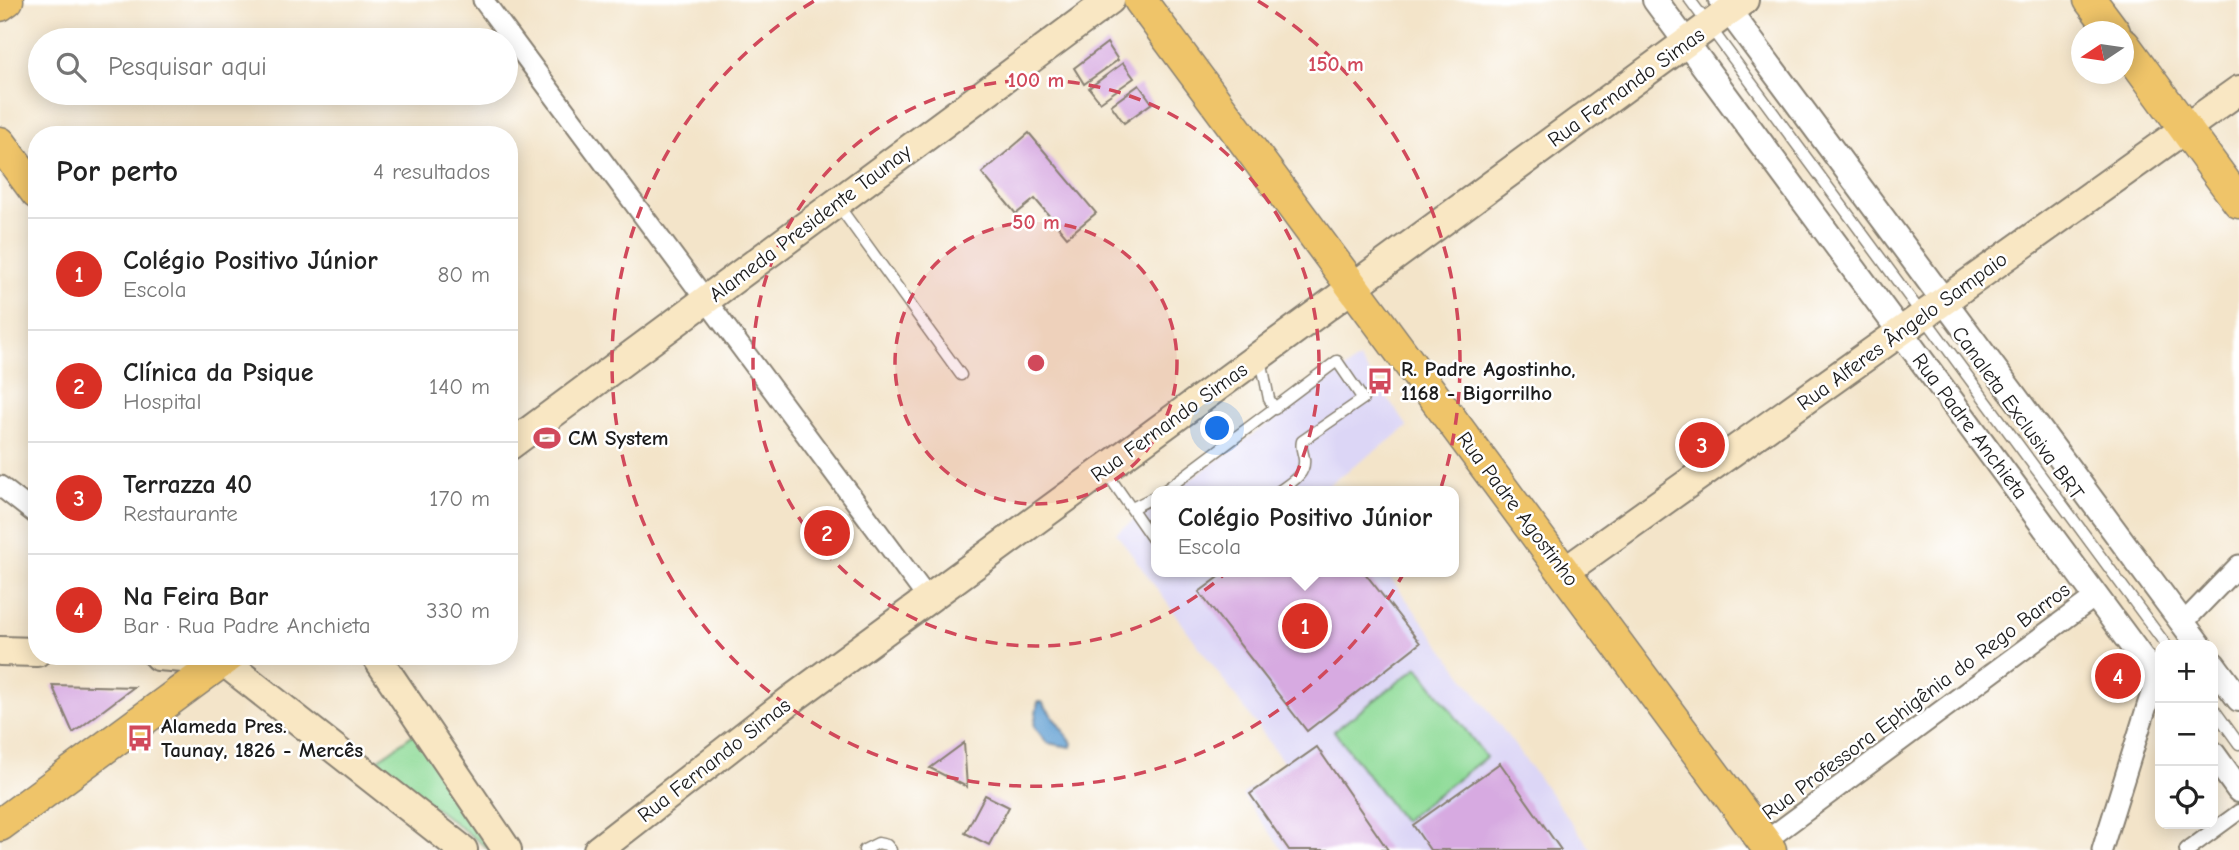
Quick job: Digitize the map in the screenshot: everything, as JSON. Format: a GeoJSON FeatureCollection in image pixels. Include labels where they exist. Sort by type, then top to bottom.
{"type":"FeatureCollection","features":[{"type":"Feature","properties":{"kind":"main road"},"geometry":{"type":"LineString","coordinates":[[0,5],[7,0]]}},
{"type":"Feature","properties":{"kind":"main road","name":"Alameda Presidente Taunay"},"geometry":{"type":"LineString","coordinates":[[518,439],[1110,0]]}},
{"type":"Feature","properties":{"kind":"main road","name":"Rua Padre Agostinho"},"geometry":{"type":"LineString","coordinates":[[1140,0],[1767,846]]}},
{"type":"Feature","properties":{"kind":"main road"},"geometry":{"type":"LineString","coordinates":[[2090,0],[2105,21]]}},
{"type":"Feature","properties":{"kind":"main road","name":"Rua Fernando Simas"},"geometry":{"type":"LineString","coordinates":[[598,850],[792,699],[1686,43],[1726,9]]}},
{"type":"Feature","properties":{"kind":"main road"},"geometry":{"type":"LineString","coordinates":[[2134,60],[2239,202]]}},
{"type":"Feature","properties":{"kind":"main road","name":"Rua Alferes Ângelo Sampaio"},"geometry":{"type":"LineString","coordinates":[[1564,572],[2239,90]]}},
{"type":"Feature","properties":{"kind":"main road"},"geometry":{"type":"LineString","coordinates":[[0,143],[28,181]]}},
{"type":"Feature","properties":{"kind":"main road"},"geometry":{"type":"LineString","coordinates":[[0,651],[28,652]]}},
{"type":"Feature","properties":{"kind":"main road"},"geometry":{"type":"LineString","coordinates":[[0,825],[214,665]]}},
{"type":"Feature","properties":{"kind":"main road"},"geometry":{"type":"LineString","coordinates":[[232,665],[463,850]]}},
{"type":"Feature","properties":{"kind":"main road"},"geometry":{"type":"LineString","coordinates":[[382,665],[507,850]]}},
{"type":"Feature","properties":{"kind":"street"},"geometry":{"type":"LineString","coordinates":[[483,0],[504,28]]}},
{"type":"Feature","properties":{"kind":"street","name":"Rua Padre Anchieta"},"geometry":{"type":"LineString","coordinates":[[1655,0],[2155,676]]}},
{"type":"Feature","properties":{"kind":"street"},"geometry":{"type":"LineString","coordinates":[[1726,9],[1933,309],[2195,640]]}},
{"type":"Feature","properties":{"kind":"street"},"geometry":{"type":"LineString","coordinates":[[518,47],[928,599]]}},
{"type":"Feature","properties":{"kind":"street"},"geometry":{"type":"LineString","coordinates":[[0,486],[28,508]]}},
{"type":"Feature","properties":{"kind":"street"},"geometry":{"type":"LineString","coordinates":[[2183,623],[2239,565]]}},
{"type":"Feature","properties":{"kind":"street","name":"Rua Professora Ephigênia do Rego Barros"},"geometry":{"type":"LineString","coordinates":[[1767,846],[2096,596]]}},
{"type":"Feature","properties":{"kind":"street"},"geometry":{"type":"LineString","coordinates":[[2218,671],[2239,699]]}},
{"type":"Feature","properties":{"kind":"street"},"geometry":{"type":"LineString","coordinates":[[2102,850],[2155,689]]}},
{"type":"Feature","properties":{"kind":"street"},"geometry":{"type":"LineString","coordinates":[[2218,761],[2239,790]]}},
{"type":"Feature","properties":{"kind":"street"},"geometry":{"type":"LineString","coordinates":[[2187,850],[2239,812]]}},
{"type":"Feature","properties":{"kind":"lane"},"geometry":{"type":"LineString","coordinates":[[1690,0],[1726,9]]}},
{"type":"Feature","properties":{"kind":"lane"},"geometry":{"type":"LineString","coordinates":[[837,203],[961,375]]}},
{"type":"Feature","properties":{"kind":"lane","name":"Canaleta Exclusiva BRT"},"geometry":{"type":"LineString","coordinates":[[1933,309],[2163,640]]}},
{"type":"Feature","properties":{"kind":"lane"},"geometry":{"type":"LineString","coordinates":[[1260,355],[1269,399],[1275,410]]}},
{"type":"Feature","properties":{"kind":"lane"},"geometry":{"type":"LineString","coordinates":[[1171,486],[1337,362],[1363,399],[1302,441],[1300,446],[1304,467],[1299,476],[1286,486]]}},
{"type":"Feature","properties":{"kind":"lane"},"geometry":{"type":"LineString","coordinates":[[1104,470],[1151,536]]}},
{"type":"Feature","properties":{"kind":"lane"},"geometry":{"type":"LineString","coordinates":[[1132,508],[1151,498]]}},
{"type":"Feature","properties":{"kind":"lane"},"geometry":{"type":"LineString","coordinates":[[2218,715],[2239,744]]}},
{"type":"Feature","properties":{"kind":"lane"},"geometry":{"type":"LineString","coordinates":[[864,850],[878,843],[887,845],[891,850]]}},
{"type":"Feature","properties":{"kind":"shaded area"},"geometry":{"type":"Polygon","coordinates":[[[1359,359],[1408,427],[1327,486],[1181,486],[1359,359]]]}},
{"type":"Feature","properties":{"kind":"shaded area"},"geometry":{"type":"Polygon","coordinates":[[[1151,508],[1151,577],[1390,577],[1592,850],[1283,850],[1242,795],[1284,763],[1116,533],[1151,508]]]}},
{"type":"Feature","properties":{"kind":"green space"},"geometry":{"type":"Polygon","coordinates":[[[1418,667],[1486,757],[1403,821],[1334,731],[1418,667]]]}},
{"type":"Feature","properties":{"kind":"green space"},"geometry":{"type":"Polygon","coordinates":[[[415,733],[503,850],[490,850],[375,762],[415,733]]]}},
{"type":"Feature","properties":{"kind":"water"},"geometry":{"type":"Polygon","coordinates":[[[1038,702],[1042,702],[1072,743],[1071,747],[1047,743],[1034,726],[1038,702]]]}},
{"type":"Feature","properties":{"kind":"building"},"geometry":{"type":"Polygon","coordinates":[[[1107,43],[1118,60],[1084,84],[1074,68],[1107,43]]]}},
{"type":"Feature","properties":{"kind":"building"},"geometry":{"type":"Polygon","coordinates":[[[1123,63],[1134,78],[1100,102],[1089,88],[1123,63]]]}},
{"type":"Feature","properties":{"kind":"building"},"geometry":{"type":"Polygon","coordinates":[[[1139,85],[1152,103],[1124,123],[1111,105],[1139,85]]]}},
{"type":"Feature","properties":{"kind":"building"},"geometry":{"type":"Polygon","coordinates":[[[1029,133],[1096,213],[1067,237],[1035,199],[1016,214],[982,173],[1029,133]]]}},
{"type":"Feature","properties":{"kind":"building"},"geometry":{"type":"Polygon","coordinates":[[[1219,577],[1368,577],[1420,643],[1307,731],[1199,592],[1219,577]]]}},
{"type":"Feature","properties":{"kind":"building"},"geometry":{"type":"Polygon","coordinates":[[[52,685],[134,687],[73,733],[52,685]]]}},
{"type":"Feature","properties":{"kind":"building"},"geometry":{"type":"Polygon","coordinates":[[[964,743],[967,787],[930,768],[964,743]]]}},
{"type":"Feature","properties":{"kind":"building"},"geometry":{"type":"Polygon","coordinates":[[[1317,747],[1388,850],[1289,850],[1250,794],[1317,747]]]}},
{"type":"Feature","properties":{"kind":"building"},"geometry":{"type":"Polygon","coordinates":[[[1500,763],[1561,850],[1430,850],[1413,825],[1500,763]]]}},
{"type":"Feature","properties":{"kind":"building"},"geometry":{"type":"Polygon","coordinates":[[[985,795],[1009,807],[989,845],[965,833],[985,795]]]}},
{"type":"Feature","properties":{"kind":"place","name":"R. Padre Agostinho, 1168 - Bigorrilho"},"geometry":{"type":"Point","coordinates":[1380,381]}},
{"type":"Feature","properties":{"kind":"place","name":"CM System"},"geometry":{"type":"Point","coordinates":[547,438]}},
{"type":"Feature","properties":{"kind":"place","name":"Terrazza 40"},"geometry":{"type":"Point","coordinates":[1702,445]}},
{"type":"Feature","properties":{"kind":"place","name":"Clínica da Psique"},"geometry":{"type":"Point","coordinates":[827,533]}},
{"type":"Feature","properties":{"kind":"place","name":"Colégio Positivo Júnior"},"geometry":{"type":"Point","coordinates":[1305,626]}},
{"type":"Feature","properties":{"kind":"place","name":"Na Feira Bar"},"geometry":{"type":"Point","coordinates":[2118,676]}},
{"type":"Feature","properties":{"kind":"place","name":"Alameda Pres. Taunay, 1826 - Mercês"},"geometry":{"type":"Point","coordinates":[140,738]}}]}
